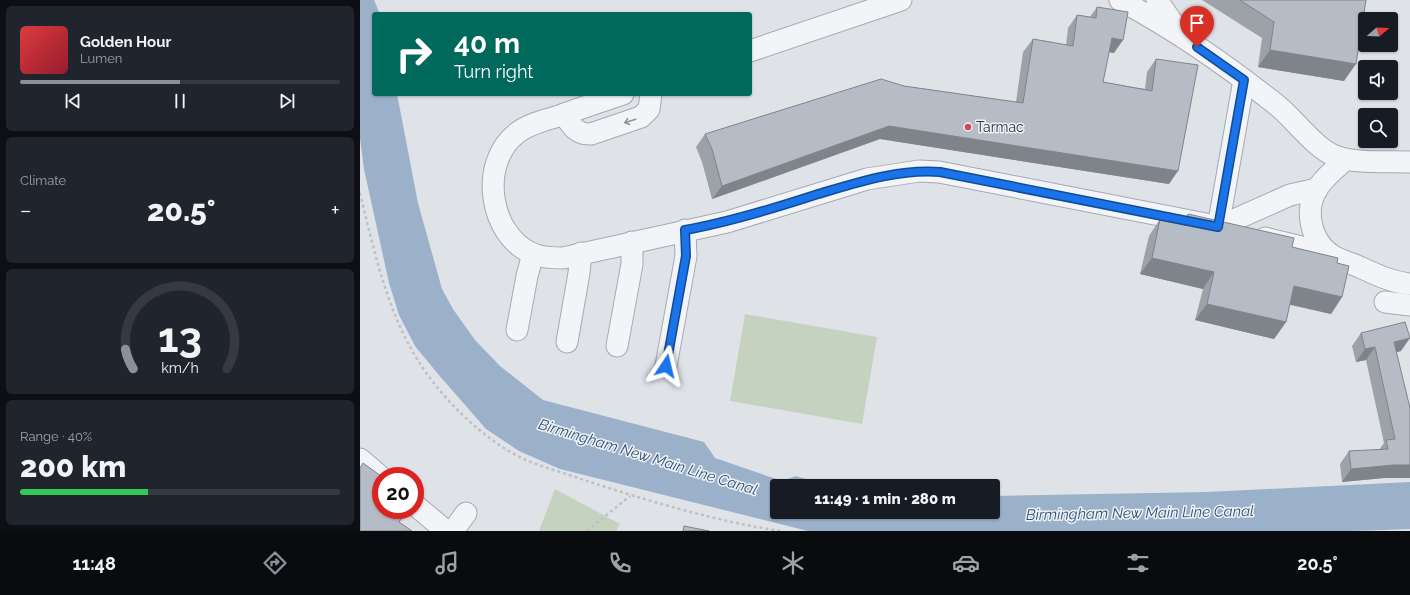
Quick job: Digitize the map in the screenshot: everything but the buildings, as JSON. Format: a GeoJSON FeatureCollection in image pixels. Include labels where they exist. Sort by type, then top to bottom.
{"type":"FeatureCollection","features":[{"type":"Feature","properties":{"kind":"lane"},"geometry":{"type":"LineString","coordinates":[[752,50],[901,0]]}},
{"type":"Feature","properties":{"kind":"lane"},"geometry":{"type":"LineString","coordinates":[[1120,0],[1156,19],[1244,80],[1280,108],[1333,156],[1345,160],[1410,162]]}},
{"type":"Feature","properties":{"kind":"lane"},"geometry":{"type":"LineString","coordinates":[[1157,0],[1185,39]]}},
{"type":"Feature","properties":{"kind":"lane"},"geometry":{"type":"LineString","coordinates":[[1218,227],[1244,80]]}},
{"type":"Feature","properties":{"kind":"lane"},"geometry":{"type":"LineString","coordinates":[[617,96],[532,125],[517,133],[503,147],[497,159],[493,176],[496,204],[504,226],[515,242],[533,254],[547,258],[564,258],[685,230],[727,222],[867,179],[897,173],[920,171],[947,174],[1218,227],[1330,254],[1383,278],[1410,284]]}},
{"type":"Feature","properties":{"kind":"lane"},"geometry":{"type":"LineString","coordinates":[[564,114],[574,129],[583,135],[590,134],[641,118],[649,109],[651,96]]}},
{"type":"Feature","properties":{"kind":"lane"},"geometry":{"type":"LineString","coordinates":[[1330,254],[1318,241],[1312,228],[1309,212],[1313,196],[1317,189],[1345,160]]}},
{"type":"Feature","properties":{"kind":"lane"},"geometry":{"type":"LineString","coordinates":[[1218,227],[1290,195],[1317,189]]}},
{"type":"Feature","properties":{"kind":"lane"},"geometry":{"type":"LineString","coordinates":[[666,366],[686,256],[685,230]]}},
{"type":"Feature","properties":{"kind":"lane"},"geometry":{"type":"LineString","coordinates":[[617,346],[632,264],[632,242]]}},
{"type":"Feature","properties":{"kind":"lane"},"geometry":{"type":"LineString","coordinates":[[517,330],[527,276],[533,254]]}},
{"type":"Feature","properties":{"kind":"lane"},"geometry":{"type":"LineString","coordinates":[[567,342],[581,254]]}},
{"type":"Feature","properties":{"kind":"lane"},"geometry":{"type":"LineString","coordinates":[[1385,302],[1410,305]]}},
{"type":"Feature","properties":{"kind":"lane"},"geometry":{"type":"LineString","coordinates":[[360,459],[372,469]]}},
{"type":"Feature","properties":{"kind":"lane"},"geometry":{"type":"LineString","coordinates":[[424,513],[446,531]]}},
{"type":"Feature","properties":{"kind":"lane"},"geometry":{"type":"LineString","coordinates":[[453,531],[466,513]]}},
{"type":"Feature","properties":{"kind":"path"},"geometry":{"type":"LineString","coordinates":[[360,193],[387,296],[401,330],[417,360],[447,399],[484,434],[526,460],[630,495],[762,528],[780,531]]}},
{"type":"Feature","properties":{"kind":"path"},"geometry":{"type":"LineString","coordinates":[[587,531],[630,495]]}},
{"type":"Feature","properties":{"kind":"green space"},"geometry":{"type":"Polygon","coordinates":[[[745,314],[877,337],[862,424],[730,401],[745,314]]]}},
{"type":"Feature","properties":{"kind":"green space"},"geometry":{"type":"Polygon","coordinates":[[[555,489],[620,524],[616,531],[539,531],[555,489]]]}},
{"type":"Feature","properties":{"kind":"water","name":"Birmingham New Main Line Canal"},"geometry":{"type":"Polygon","coordinates":[[[360,0],[374,0],[379,12],[372,12],[372,96],[397,96],[418,203],[442,289],[453,309],[475,340],[500,366],[543,400],[704,442],[715,458],[776,479],[770,479],[770,519],[1000,519],[1000,496],[1207,492],[1410,482],[1410,529],[1354,531],[808,531],[560,469],[519,451],[486,429],[415,346],[399,315],[389,283],[364,169],[360,138],[360,0]]]}},
{"type":"Feature","properties":{"kind":"water"},"geometry":{"type":"Polygon","coordinates":[[[796,476],[806,479],[788,479],[796,476]]]}},
{"type":"Feature","properties":{"kind":"place","name":"Tarmac"},"geometry":{"type":"Point","coordinates":[968,127]}},
{"type":"Feature","properties":{"kind":"route"},"geometry":{"type":"LineString","coordinates":[[666,366],[686,256],[685,230],[727,222],[867,179],[897,173],[920,171],[940,172],[1196,221],[1218,227],[1244,80],[1197,47]]}}]}
